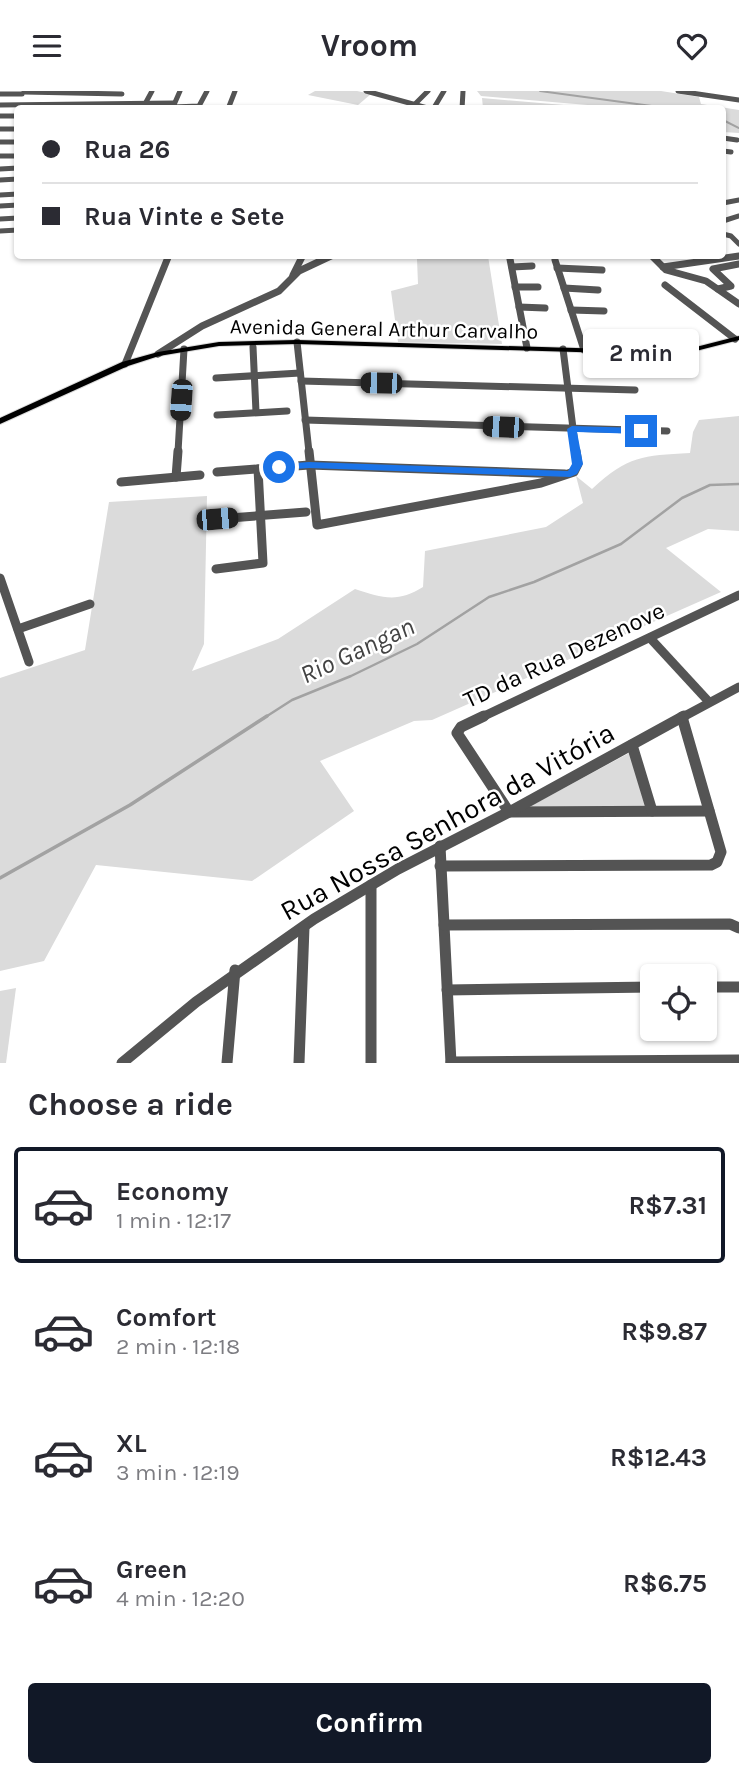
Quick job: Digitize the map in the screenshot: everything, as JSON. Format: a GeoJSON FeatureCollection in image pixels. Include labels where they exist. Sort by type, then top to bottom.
{"type":"FeatureCollection","features":[{"type":"Feature","properties":{"kind":"main road","name":"Avenida General Arthur Carvalho"},"geometry":{"type":"LineString","coordinates":[[0,421],[125,363],[184,349],[237,342],[672,351],[737,339]]}},
{"type":"Feature","properties":{"kind":"street"},"geometry":{"type":"LineString","coordinates":[[145,104],[152,91]]}},
{"type":"Feature","properties":{"kind":"street"},"geometry":{"type":"LineString","coordinates":[[0,104],[173,105],[180,91]]}},
{"type":"Feature","properties":{"kind":"street"},"geometry":{"type":"LineString","coordinates":[[366,91],[421,105]]}},
{"type":"Feature","properties":{"kind":"street"},"geometry":{"type":"LineString","coordinates":[[415,104],[428,91]]}},
{"type":"Feature","properties":{"kind":"street"},"geometry":{"type":"LineString","coordinates":[[678,91],[739,100]]}},
{"type":"Feature","properties":{"kind":"street"},"geometry":{"type":"LineString","coordinates":[[14,104],[24,92]]}},
{"type":"Feature","properties":{"kind":"street"},"geometry":{"type":"LineString","coordinates":[[115,104],[122,92]]}},
{"type":"Feature","properties":{"kind":"street"},"geometry":{"type":"LineString","coordinates":[[0,94],[122,92]]}},
{"type":"Feature","properties":{"kind":"street"},"geometry":{"type":"LineString","coordinates":[[81,104],[87,93]]}},
{"type":"Feature","properties":{"kind":"street"},"geometry":{"type":"LineString","coordinates":[[399,105],[405,102]]}},
{"type":"Feature","properties":{"kind":"street"},"geometry":{"type":"LineString","coordinates":[[726,151],[732,152]]}},
{"type":"Feature","properties":{"kind":"street"},"geometry":{"type":"LineString","coordinates":[[125,363],[168,259]]}},
{"type":"Feature","properties":{"kind":"street"},"geometry":{"type":"LineString","coordinates":[[158,354],[202,326],[279,291],[292,276],[301,259]]}},
{"type":"Feature","properties":{"kind":"street"},"geometry":{"type":"LineString","coordinates":[[292,276],[325,259]]}},
{"type":"Feature","properties":{"kind":"street"},"geometry":{"type":"LineString","coordinates":[[654,259],[670,272],[706,281],[739,305]]}},
{"type":"Feature","properties":{"kind":"street"},"geometry":{"type":"LineString","coordinates":[[663,267],[718,259]]}},
{"type":"Feature","properties":{"kind":"street"},"geometry":{"type":"LineString","coordinates":[[555,260],[584,350]]}},
{"type":"Feature","properties":{"kind":"street"},"geometry":{"type":"LineString","coordinates":[[527,348],[511,263],[532,266]]}},
{"type":"Feature","properties":{"kind":"street"},"geometry":{"type":"LineString","coordinates":[[735,290],[713,269],[739,264]]}},
{"type":"Feature","properties":{"kind":"street"},"geometry":{"type":"LineString","coordinates":[[557,268],[602,270]]}},
{"type":"Feature","properties":{"kind":"street"},"geometry":{"type":"LineString","coordinates":[[665,285],[737,339]]}},
{"type":"Feature","properties":{"kind":"street"},"geometry":{"type":"LineString","coordinates":[[515,287],[538,287]]}},
{"type":"Feature","properties":{"kind":"street"},"geometry":{"type":"LineString","coordinates":[[564,288],[598,290]]}},
{"type":"Feature","properties":{"kind":"street"},"geometry":{"type":"LineString","coordinates":[[721,291],[735,290]]}},
{"type":"Feature","properties":{"kind":"street"},"geometry":{"type":"LineString","coordinates":[[519,307],[545,308]]}},
{"type":"Feature","properties":{"kind":"street"},"geometry":{"type":"LineString","coordinates":[[571,310],[604,311]]}},
{"type":"Feature","properties":{"kind":"street"},"geometry":{"type":"LineString","coordinates":[[297,342],[317,525],[527,485],[574,472],[578,464],[563,349]]}},
{"type":"Feature","properties":{"kind":"street"},"geometry":{"type":"LineString","coordinates":[[253,347],[256,412]]}},
{"type":"Feature","properties":{"kind":"street"},"geometry":{"type":"LineString","coordinates":[[176,477],[184,349]]}},
{"type":"Feature","properties":{"kind":"street"},"geometry":{"type":"LineString","coordinates":[[216,378],[301,377],[635,390]]}},
{"type":"Feature","properties":{"kind":"street"},"geometry":{"type":"LineString","coordinates":[[217,415],[287,411]]}},
{"type":"Feature","properties":{"kind":"street"},"geometry":{"type":"LineString","coordinates":[[305,420],[667,431]]}},
{"type":"Feature","properties":{"kind":"street"},"geometry":{"type":"LineString","coordinates":[[217,472],[309,465],[570,474]]}},
{"type":"Feature","properties":{"kind":"street"},"geometry":{"type":"LineString","coordinates":[[216,569],[262,565],[258,469]]}},
{"type":"Feature","properties":{"kind":"street"},"geometry":{"type":"LineString","coordinates":[[121,482],[200,475]]}},
{"type":"Feature","properties":{"kind":"street"},"geometry":{"type":"LineString","coordinates":[[217,519],[306,512]]}},
{"type":"Feature","properties":{"kind":"street"},"geometry":{"type":"LineString","coordinates":[[0,577],[29,662]]}},
{"type":"Feature","properties":{"kind":"street","name":"TD da Rua Dezenove"},"geometry":{"type":"LineString","coordinates":[[509,812],[473,761],[458,736],[458,730],[739,595]]}},
{"type":"Feature","properties":{"kind":"street"},"geometry":{"type":"LineString","coordinates":[[18,629],[90,604]]}},
{"type":"Feature","properties":{"kind":"street"},"geometry":{"type":"LineString","coordinates":[[650,638],[709,702]]}},
{"type":"Feature","properties":{"kind":"street","name":"Rua Nossa Senhora da Vitória"},"geometry":{"type":"LineString","coordinates":[[122,1063],[177,1014],[235,970],[371,885],[739,687]]}},
{"type":"Feature","properties":{"kind":"street"},"geometry":{"type":"LineString","coordinates":[[440,866],[711,865],[717,862],[721,852],[682,717]]}},
{"type":"Feature","properties":{"kind":"street"},"geometry":{"type":"LineString","coordinates":[[632,745],[652,811]]}},
{"type":"Feature","properties":{"kind":"street"},"geometry":{"type":"LineString","coordinates":[[509,812],[709,811]]}},
{"type":"Feature","properties":{"kind":"street"},"geometry":{"type":"LineString","coordinates":[[440,846],[451,1062],[739,1060]]}},
{"type":"Feature","properties":{"kind":"street"},"geometry":{"type":"LineString","coordinates":[[371,885],[371,1063]]}},
{"type":"Feature","properties":{"kind":"street"},"geometry":{"type":"LineString","coordinates":[[444,925],[730,924],[739,928]]}},
{"type":"Feature","properties":{"kind":"street"},"geometry":{"type":"LineString","coordinates":[[299,1063],[303,927]]}},
{"type":"Feature","properties":{"kind":"street"},"geometry":{"type":"LineString","coordinates":[[227,1063],[235,970]]}},
{"type":"Feature","properties":{"kind":"street"},"geometry":{"type":"LineString","coordinates":[[717,987],[739,986]]}},
{"type":"Feature","properties":{"kind":"street"},"geometry":{"type":"LineString","coordinates":[[447,990],[640,988]]}},
{"type":"Feature","properties":{"kind":"shaded area"},"geometry":{"type":"Polygon","coordinates":[[[315,91],[357,91],[371,94],[358,105],[308,95],[315,91]]]}},
{"type":"Feature","properties":{"kind":"shaded area"},"geometry":{"type":"Polygon","coordinates":[[[477,91],[661,91],[699,97],[701,104],[707,105],[588,105],[481,96],[477,91]]]}},
{"type":"Feature","properties":{"kind":"shaded area"},"geometry":{"type":"Polygon","coordinates":[[[482,98],[564,105],[483,105],[482,98]]]}},
{"type":"Feature","properties":{"kind":"shaded area"},"geometry":{"type":"Polygon","coordinates":[[[726,108],[739,110],[739,133],[726,132],[726,108]]]}},
{"type":"Feature","properties":{"kind":"shaded area"},"geometry":{"type":"Polygon","coordinates":[[[417,259],[488,259],[502,344],[398,342],[391,291],[418,284],[417,259]]]}},
{"type":"Feature","properties":{"kind":"shaded area"},"geometry":{"type":"Polygon","coordinates":[[[739,416],[739,531],[708,529],[666,548],[721,592],[432,720],[414,721],[320,761],[354,811],[252,881],[96,865],[44,961],[0,971],[0,678],[85,650],[109,502],[207,496],[204,644],[192,671],[278,639],[355,589],[390,597],[414,592],[423,587],[425,551],[546,527],[583,503],[576,476],[592,489],[616,469],[637,459],[690,453],[693,432],[699,420],[739,416]]]}},
{"type":"Feature","properties":{"kind":"shaded area"},"geometry":{"type":"Polygon","coordinates":[[[631,752],[647,808],[527,808],[631,752]]]}},
{"type":"Feature","properties":{"kind":"shaded area"},"geometry":{"type":"Polygon","coordinates":[[[16,988],[6,1063],[0,1063],[0,991],[16,988]]]}},
{"type":"Feature","properties":{"kind":"waterway"},"geometry":{"type":"LineString","coordinates":[[540,91],[644,105]]}},
{"type":"Feature","properties":{"kind":"waterway"},"geometry":{"type":"LineString","coordinates":[[726,122],[739,128]]}},
{"type":"Feature","properties":{"kind":"waterway","name":"Rio Gangan"},"geometry":{"type":"LineString","coordinates":[[264,718],[292,700],[351,676],[417,644],[489,597],[534,582],[621,544],[682,498],[710,485],[739,484]]}},
{"type":"Feature","properties":{"kind":"waterway","name":"Rio Gangan"},"geometry":{"type":"LineString","coordinates":[[0,878],[130,805],[267,716]]}},
{"type":"Feature","properties":{"kind":"route"},"geometry":{"type":"LineString","coordinates":[[279,467],[309,465],[570,474],[578,464],[572,429],[641,431]]}}]}
